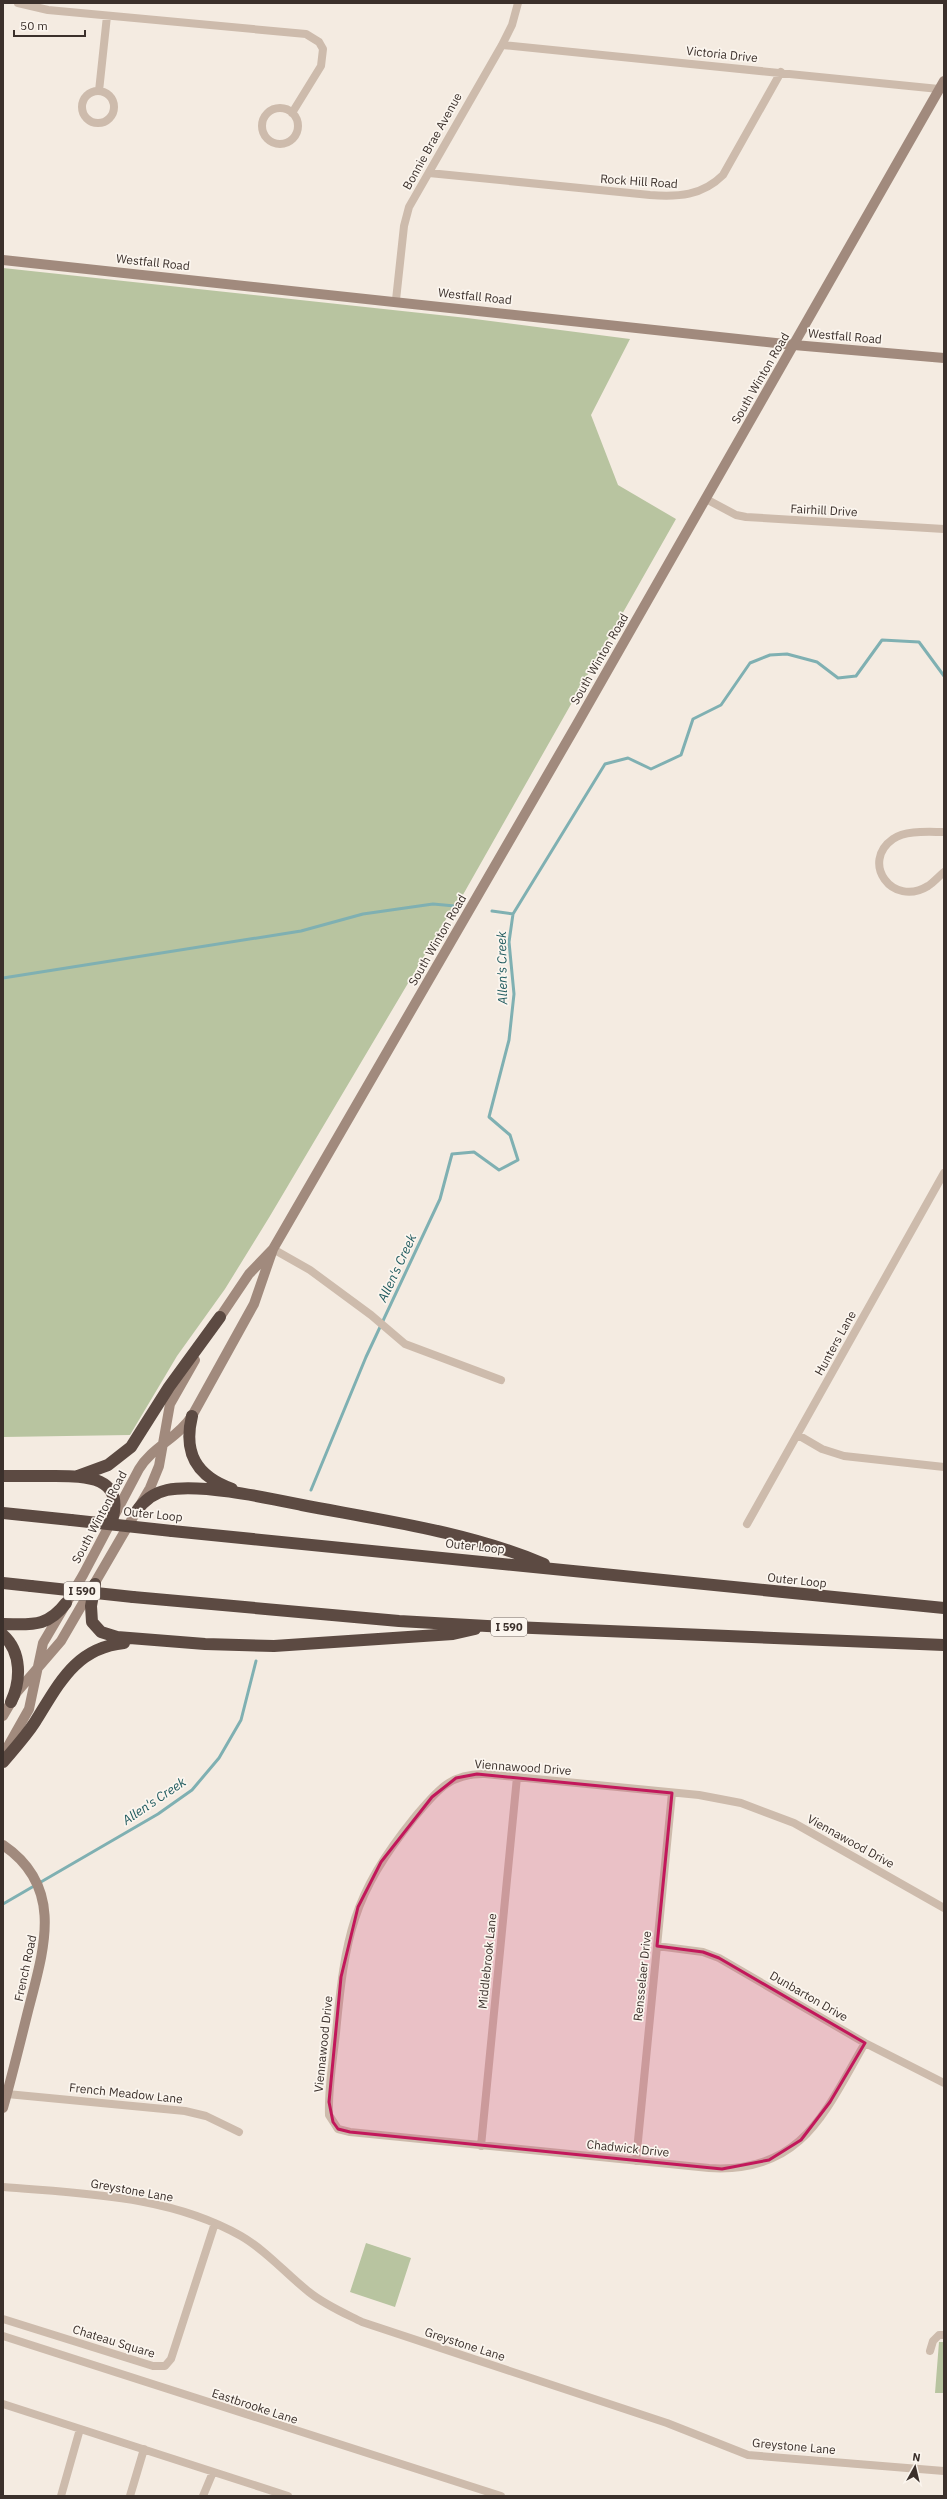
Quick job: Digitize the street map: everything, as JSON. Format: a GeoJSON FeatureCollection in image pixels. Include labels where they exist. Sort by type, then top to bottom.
{"type":"FeatureCollection","features":[{"type":"Feature","properties":{"kind":"highway"},"geometry":{"type":"LineString","coordinates":[[78,1476],[108,1465],[130,1447],[164,1393],[220,1317]]}},
{"type":"Feature","properties":{"kind":"highway"},"geometry":{"type":"LineString","coordinates":[[192,1416],[189,1446],[198,1467],[207,1477],[221,1485],[256,1496]]}},
{"type":"Feature","properties":{"kind":"highway"},"geometry":{"type":"LineString","coordinates":[[3,1476],[78,1476],[98,1480],[109,1489],[114,1502],[112,1521]]}},
{"type":"Feature","properties":{"kind":"highway"},"geometry":{"type":"LineString","coordinates":[[136,1512],[150,1496],[168,1490],[187,1489],[256,1496],[436,1532],[515,1552],[555,1568]]}},
{"type":"Feature","properties":{"kind":"highway","name":"Outer Loop"},"geometry":{"type":"LineString","coordinates":[[3,1513],[944,1608]]}},
{"type":"Feature","properties":{"kind":"highway","name":"I 590"},"geometry":{"type":"LineString","coordinates":[[3,1583],[133,1597],[399,1621],[487,1626],[944,1644]]}},
{"type":"Feature","properties":{"kind":"highway"},"geometry":{"type":"LineString","coordinates":[[96,1584],[91,1615],[96,1627],[112,1636],[225,1645],[292,1646],[453,1634],[487,1626]]}},
{"type":"Feature","properties":{"kind":"highway"},"geometry":{"type":"LineString","coordinates":[[3,1624],[46,1622],[56,1615],[66,1604]]}},
{"type":"Feature","properties":{"kind":"highway"},"geometry":{"type":"LineString","coordinates":[[3,1635],[13,1647],[18,1667],[17,1685],[11,1702]]}},
{"type":"Feature","properties":{"kind":"highway"},"geometry":{"type":"LineString","coordinates":[[3,1762],[32,1727],[60,1681],[76,1662],[90,1653],[110,1644],[152,1640]]}},
{"type":"Feature","properties":{"kind":"main road","name":"South Winton Road"},"geometry":{"type":"LineString","coordinates":[[3,1755],[28,1712],[43,1643],[143,1463],[182,1429],[192,1416],[254,1304],[273,1249],[706,499],[942,85]]}},
{"type":"Feature","properties":{"kind":"main road","name":"Westfall Road"},"geometry":{"type":"LineString","coordinates":[[3,260],[396,300],[794,345],[944,358]]}},
{"type":"Feature","properties":{"kind":"main road","name":"South Winton Road"},"geometry":{"type":"LineString","coordinates":[[3,1716],[11,1702],[59,1644],[96,1584],[156,1476],[172,1399],[220,1317],[249,1274],[273,1249]]}},
{"type":"Feature","properties":{"kind":"main road","name":"French Road"},"geometry":{"type":"LineString","coordinates":[[3,1845],[28,1867],[39,1886],[46,1920],[46,1934],[37,1977],[3,2108]]}},
{"type":"Feature","properties":{"kind":"street"},"geometry":{"type":"LineString","coordinates":[[18,3],[48,10],[306,34],[313,37],[323,49],[323,62],[292,112]]}},
{"type":"Feature","properties":{"kind":"street","name":"Bonnie Brae Avenue"},"geometry":{"type":"LineString","coordinates":[[396,300],[406,216],[502,45],[512,25],[518,3]]}},
{"type":"Feature","properties":{"kind":"street"},"geometry":{"type":"LineString","coordinates":[[99,90],[107,16]]}},
{"type":"Feature","properties":{"kind":"street","name":"Victoria Drive"},"geometry":{"type":"LineString","coordinates":[[502,45],[781,72],[942,85]]}},
{"type":"Feature","properties":{"kind":"street","name":"Rock Hill Road"},"geometry":{"type":"LineString","coordinates":[[429,173],[650,195],[672,196],[698,192],[715,183],[723,175],[781,72]]}},
{"type":"Feature","properties":{"kind":"street"},"geometry":{"type":"LineString","coordinates":[[99,90],[109,94],[115,104],[113,114],[110,119],[100,124],[86,118],[82,108],[85,97],[99,90]]}},
{"type":"Feature","properties":{"kind":"street"},"geometry":{"type":"LineString","coordinates":[[281,108],[292,112],[296,117],[298,128],[293,139],[282,144],[277,144],[266,138],[262,127],[265,116],[275,109],[281,108]]}},
{"type":"Feature","properties":{"kind":"street","name":"Fairhill Drive"},"geometry":{"type":"LineString","coordinates":[[706,499],[736,515],[746,517],[944,529]]}},
{"type":"Feature","properties":{"kind":"street"},"geometry":{"type":"LineString","coordinates":[[944,832],[908,833],[893,839],[883,850],[879,868],[883,879],[893,890],[909,892],[927,886],[944,872]]}},
{"type":"Feature","properties":{"kind":"street","name":"Hunters Lane"},"geometry":{"type":"LineString","coordinates":[[748,1524],[944,1173]]}},
{"type":"Feature","properties":{"kind":"street"},"geometry":{"type":"LineString","coordinates":[[273,1249],[310,1270],[371,1315],[405,1344],[501,1380]]}},
{"type":"Feature","properties":{"kind":"street"},"geometry":{"type":"LineString","coordinates":[[798,1435],[828,1451],[844,1456],[944,1467]]}},
{"type":"Feature","properties":{"kind":"street","name":"Viennawood Drive"},"geometry":{"type":"LineString","coordinates":[[333,2122],[329,2102],[341,1977],[352,1923],[369,1884],[393,1844],[432,1797],[445,1785],[469,1775],[517,1777],[672,1793],[728,1800],[764,1810],[784,1818],[944,1908]]}},
{"type":"Feature","properties":{"kind":"street","name":"Middlebrook Lane"},"geometry":{"type":"LineString","coordinates":[[481,2146],[517,1777]]}},
{"type":"Feature","properties":{"kind":"street","name":"Rensselaer Drive"},"geometry":{"type":"LineString","coordinates":[[636,2161],[672,1793]]}},
{"type":"Feature","properties":{"kind":"street","name":"Dunbarton Drive"},"geometry":{"type":"LineString","coordinates":[[657,1946],[703,1952],[719,1958],[865,2042],[944,2083]]}},
{"type":"Feature","properties":{"kind":"street","name":"Chadwick Drive"},"geometry":{"type":"LineString","coordinates":[[333,2122],[338,2128],[350,2132],[481,2146],[722,2169],[750,2166],[782,2154],[801,2140],[816,2124],[865,2042]]}},
{"type":"Feature","properties":{"kind":"street","name":"French Meadow Lane"},"geometry":{"type":"LineString","coordinates":[[7,2094],[196,2113],[239,2132]]}},
{"type":"Feature","properties":{"kind":"street","name":"Greystone Lane"},"geometry":{"type":"LineString","coordinates":[[3,2187],[113,2196],[161,2204],[215,2223],[249,2241],[309,2292],[362,2322],[667,2423],[698,2434],[726,2448],[748,2455],[944,2471]]}},
{"type":"Feature","properties":{"kind":"street","name":"Chateau Square"},"geometry":{"type":"LineString","coordinates":[[3,2319],[153,2366],[165,2366],[172,2359],[215,2223]]}},
{"type":"Feature","properties":{"kind":"street"},"geometry":{"type":"LineString","coordinates":[[930,2351],[933,2341],[939,2335],[944,2335]]}},
{"type":"Feature","properties":{"kind":"street","name":"Eastbrooke Lane"},"geometry":{"type":"LineString","coordinates":[[3,2336],[501,2496]]}},
{"type":"Feature","properties":{"kind":"street"},"geometry":{"type":"LineString","coordinates":[[3,2404],[288,2496]]}},
{"type":"Feature","properties":{"kind":"street"},"geometry":{"type":"LineString","coordinates":[[61,2496],[80,2429]]}},
{"type":"Feature","properties":{"kind":"street"},"geometry":{"type":"LineString","coordinates":[[130,2496],[144,2449]]}},
{"type":"Feature","properties":{"kind":"street"},"geometry":{"type":"LineString","coordinates":[[203,2496],[213,2472]]}},
{"type":"Feature","properties":{"kind":"highlighted area"},"geometry":{"type":"Polygon","coordinates":[[[477,1774],[672,1793],[657,1946],[703,1952],[719,1958],[865,2043],[830,2102],[801,2140],[769,2160],[722,2169],[350,2132],[338,2129],[333,2122],[329,2102],[341,1977],[358,1907],[381,1862],[432,1797],[456,1778],[477,1774]]]}},
{"type":"Feature","properties":{"kind":"green space"},"geometry":{"type":"Polygon","coordinates":[[[3,268],[467,318],[630,339],[591,415],[618,485],[676,519],[460,900],[455,904],[225,1289],[177,1356],[130,1435],[3,1437],[3,268]]]}},
{"type":"Feature","properties":{"kind":"green space"},"geometry":{"type":"Polygon","coordinates":[[[366,2243],[411,2258],[395,2307],[350,2292],[366,2243]]]}},
{"type":"Feature","properties":{"kind":"green space"},"geometry":{"type":"Polygon","coordinates":[[[939,2342],[944,2342],[944,2393],[935,2393],[939,2342]]]}},
{"type":"Feature","properties":{"kind":"waterway","name":"Allen's Creek"},"geometry":{"type":"LineString","coordinates":[[311,1490],[366,1357],[440,1199],[452,1154],[474,1152],[499,1170],[518,1160],[510,1135],[489,1117],[509,1040],[514,994],[509,942],[513,914],[605,764],[628,758],[651,769],[681,755],[693,719],[721,705],[750,663],[770,655],[787,654],[817,662],[838,678],[856,676],[882,640],[919,642],[944,676]]}},
{"type":"Feature","properties":{"kind":"waterway"},"geometry":{"type":"LineString","coordinates":[[3,978],[301,931],[363,914],[433,904],[455,906]]}},
{"type":"Feature","properties":{"kind":"waterway"},"geometry":{"type":"LineString","coordinates":[[492,911],[513,914]]}},
{"type":"Feature","properties":{"kind":"waterway","name":"Allen's Creek"},"geometry":{"type":"LineString","coordinates":[[3,1904],[158,1814],[192,1790],[219,1758],[241,1720],[256,1661]]}}]}
